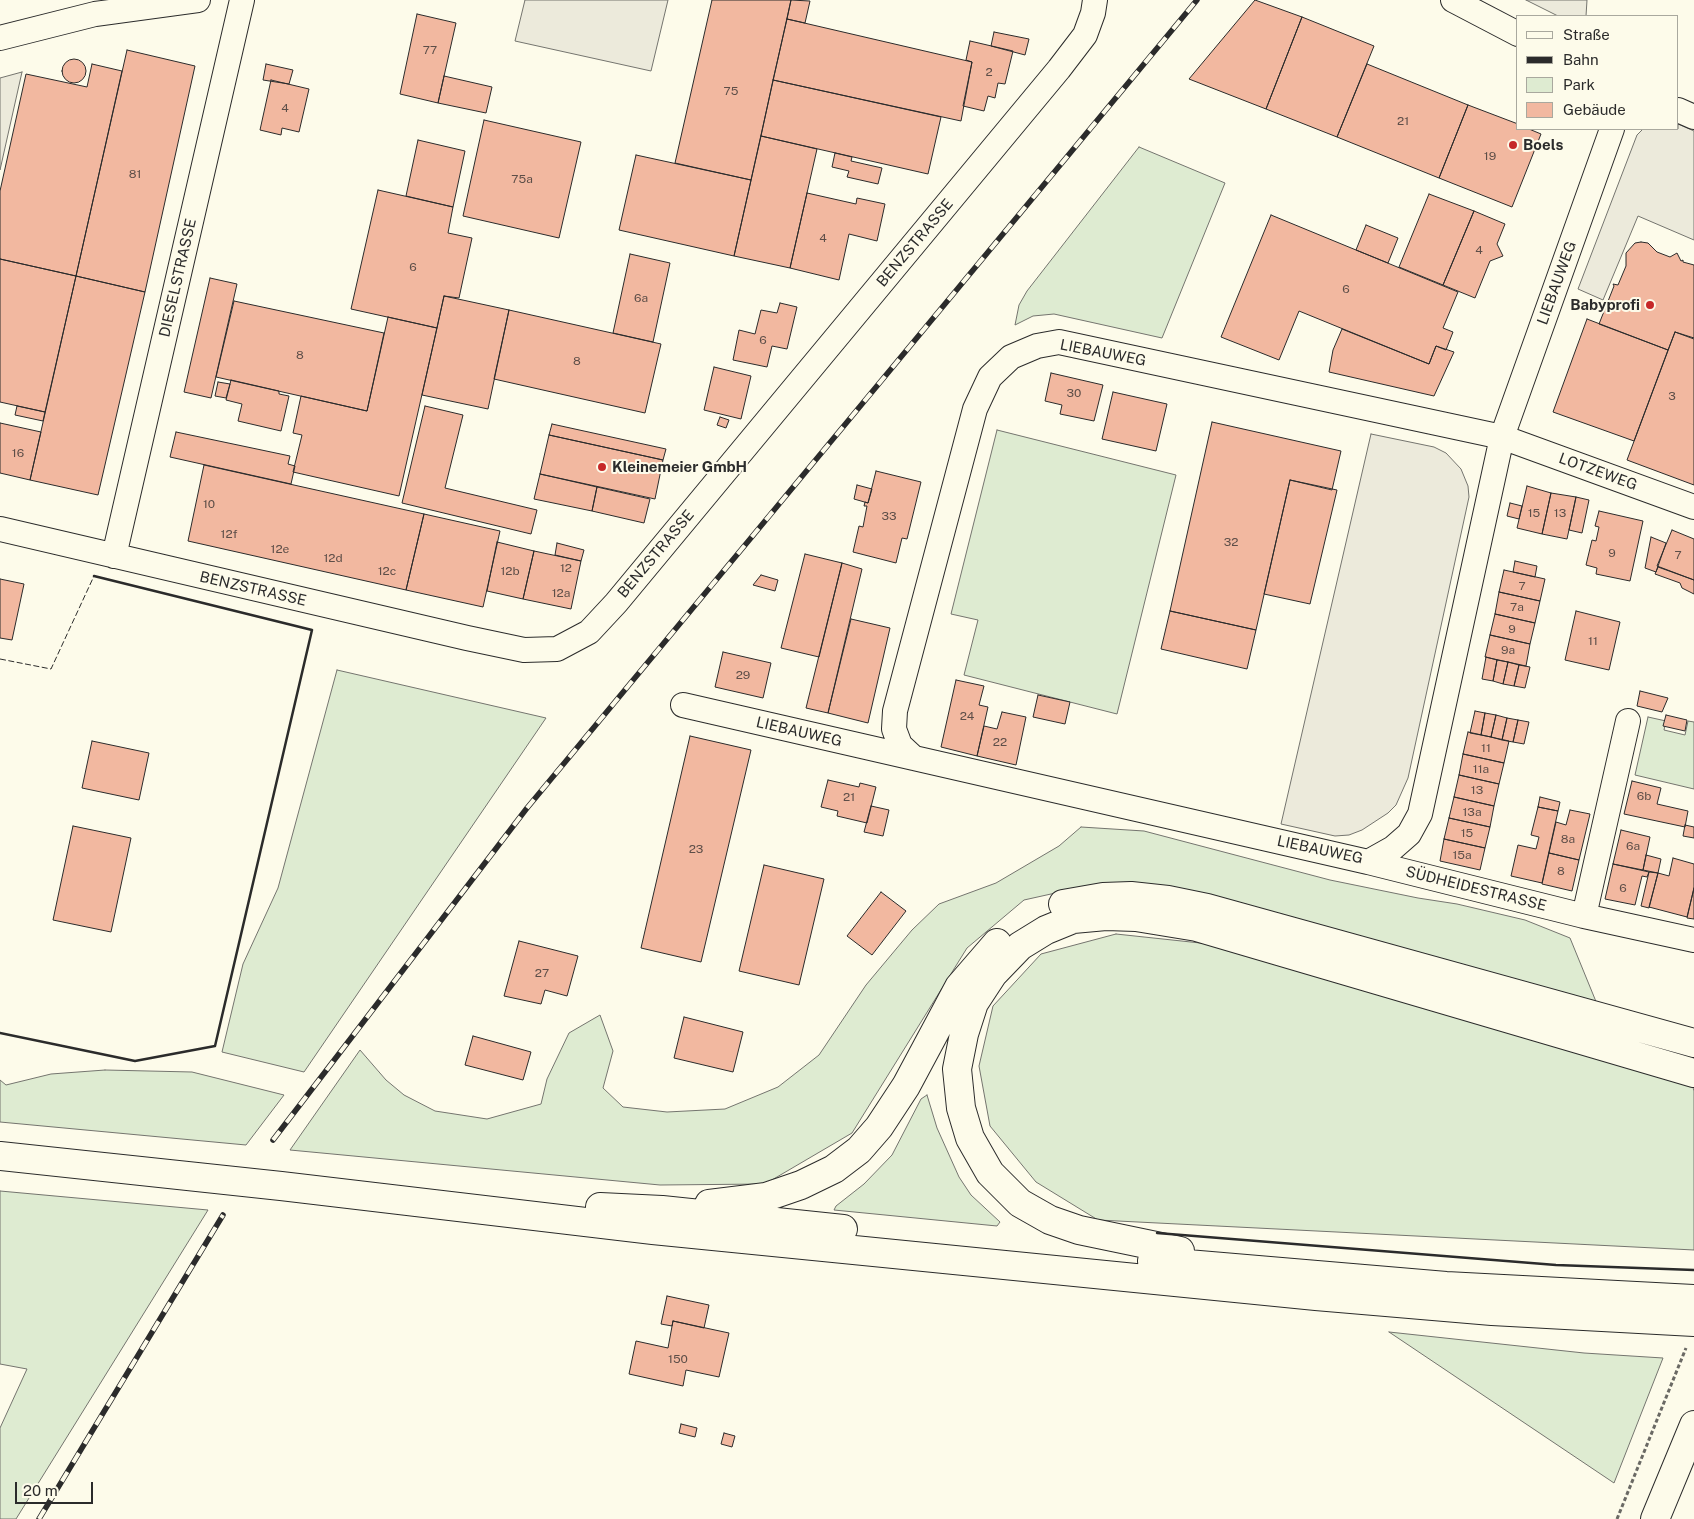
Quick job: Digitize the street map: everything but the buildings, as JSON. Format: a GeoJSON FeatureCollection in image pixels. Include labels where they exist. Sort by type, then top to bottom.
{"type":"FeatureCollection","features":[{"type":"Feature","properties":{"kind":"main road"},"geometry":{"type":"LineString","coordinates":[[662,1210],[766,1197],[801,1185],[834,1169],[859,1150],[879,1127],[906,1086],[959,987],[1003,937],[1045,910],[1069,902],[1103,897],[1132,896],[1168,900],[1207,908],[1694,1043]]}},
{"type":"Feature","properties":{"kind":"main road"},"geometry":{"type":"LineString","coordinates":[[1280,1271],[1078,1230],[1050,1220],[1020,1203],[990,1172],[968,1130],[960,1108],[957,1069],[964,1034],[974,1003],[993,974],[1020,946],[1046,930],[1073,919],[1106,916],[1136,917],[1197,927],[1694,1073]]}},
{"type":"Feature","properties":{"kind":"main road"},"geometry":{"type":"LineString","coordinates":[[0,1156],[331,1192],[653,1230],[1316,1296],[1492,1311],[1660,1310],[1694,1299]]}},
{"type":"Feature","properties":{"kind":"main road"},"geometry":{"type":"LineString","coordinates":[[331,1192],[662,1210],[1072,1254],[1446,1286],[1660,1310],[1691,1333]]}},
{"type":"Feature","properties":{"kind":"main road"},"geometry":{"type":"LineString","coordinates":[[1655,1519],[1694,1425]]}},
{"type":"Feature","properties":{"kind":"street"},"geometry":{"type":"LineString","coordinates":[[0,38],[95,14],[198,0]]}},
{"type":"Feature","properties":{"kind":"street","name":"DIESELSTRASSE"},"geometry":{"type":"LineString","coordinates":[[114,556],[242,0]]}},
{"type":"Feature","properties":{"kind":"street","name":"BENZSTRASSE"},"geometry":{"type":"LineString","coordinates":[[0,529],[524,650],[558,649],[589,632],[1059,69],[1085,35],[1094,14],[1095,0]]}},
{"type":"Feature","properties":{"kind":"street"},"geometry":{"type":"LineString","coordinates":[[1453,0],[1516,33]]}},
{"type":"Feature","properties":{"kind":"street"},"geometry":{"type":"LineString","coordinates":[[1679,110],[1694,117]]}},
{"type":"Feature","properties":{"kind":"street","name":"LIEBAUWEG"},"geometry":{"type":"LineString","coordinates":[[683,705],[1368,862],[1393,848],[1409,834],[1420,814],[1502,438],[1612,130]]}},
{"type":"Feature","properties":{"kind":"street","name":"LIEBAUWEG"},"geometry":{"type":"LineString","coordinates":[[914,758],[900,745],[894,729],[896,711],[975,409],[990,377],[1011,357],[1037,346],[1059,342],[1502,438]]}},
{"type":"Feature","properties":{"kind":"street","name":"LOTZEWEG"},"geometry":{"type":"LineString","coordinates":[[1502,438],[1694,507]]}},
{"type":"Feature","properties":{"kind":"street"},"geometry":{"type":"LineString","coordinates":[[1584,916],[1628,721]]}},
{"type":"Feature","properties":{"kind":"street","name":"SÜDHEIDESTRASSE"},"geometry":{"type":"LineString","coordinates":[[1368,862],[1584,916],[1694,940]]}},
{"type":"Feature","properties":{"kind":"path"},"geometry":{"type":"LineString","coordinates":[[1617,1519],[1667,1399],[1691,1333]]}},
{"type":"Feature","properties":{"kind":"green space"},"geometry":{"type":"Polygon","coordinates":[[[1139,147],[1225,183],[1162,338],[1054,314],[1033,316],[1015,325],[1019,305],[1027,291],[1139,147]]]}},
{"type":"Feature","properties":{"kind":"green space"},"geometry":{"type":"Polygon","coordinates":[[[997,430],[1176,475],[1117,714],[964,675],[978,620],[951,614],[997,430]]]}},
{"type":"Feature","properties":{"kind":"green space"},"geometry":{"type":"Polygon","coordinates":[[[337,670],[546,718],[304,1072],[222,1052],[243,964],[278,888],[337,670]]]}},
{"type":"Feature","properties":{"kind":"green space"},"geometry":{"type":"Polygon","coordinates":[[[1648,717],[1666,721],[1664,730],[1685,735],[1688,721],[1694,722],[1694,789],[1635,775],[1648,717]]]}},
{"type":"Feature","properties":{"kind":"green space"},"geometry":{"type":"Polygon","coordinates":[[[1081,827],[1144,831],[1330,880],[1457,904],[1525,920],[1570,938],[1597,1004],[1087,886],[1024,900],[967,948],[852,1133],[765,1184],[660,1185],[290,1150],[360,1050],[386,1080],[404,1095],[435,1111],[487,1119],[541,1104],[547,1079],[569,1033],[600,1015],[613,1051],[603,1088],[623,1107],[667,1112],[725,1109],[778,1087],[819,1055],[866,985],[912,930],[939,904],[996,883],[1059,846],[1081,827]]]}},
{"type":"Feature","properties":{"kind":"green space"},"geometry":{"type":"Polygon","coordinates":[[[1116,934],[1219,945],[1691,1080],[1694,1091],[1694,1250],[1098,1220],[1036,1182],[990,1126],[979,1066],[993,1006],[1041,954],[1116,934]]]}},
{"type":"Feature","properties":{"kind":"green space"},"geometry":{"type":"Polygon","coordinates":[[[105,1070],[192,1072],[284,1095],[246,1145],[0,1122],[0,1080],[6,1085],[51,1074],[105,1070]]]}},
{"type":"Feature","properties":{"kind":"green space"},"geometry":{"type":"Polygon","coordinates":[[[927,1095],[937,1128],[959,1177],[971,1195],[1000,1222],[997,1226],[834,1210],[836,1206],[864,1184],[892,1155],[921,1099],[927,1095]]]}},
{"type":"Feature","properties":{"kind":"green space"},"geometry":{"type":"Polygon","coordinates":[[[0,1191],[208,1210],[16,1519],[0,1519],[0,1428],[27,1369],[0,1364],[0,1191]]]}},
{"type":"Feature","properties":{"kind":"green space"},"geometry":{"type":"Polygon","coordinates":[[[1389,1332],[1584,1353],[1663,1358],[1614,1483],[1389,1332]]]}},
{"type":"Feature","properties":{"kind":"shaded area"},"geometry":{"type":"Polygon","coordinates":[[[525,0],[668,0],[651,71],[515,41],[525,0]]]}},
{"type":"Feature","properties":{"kind":"shaded area"},"geometry":{"type":"Polygon","coordinates":[[[1526,0],[1587,0],[1586,15],[1556,15],[1526,0]]]}},
{"type":"Feature","properties":{"kind":"shaded area"},"geometry":{"type":"Polygon","coordinates":[[[22,72],[0,170],[0,78],[22,72]]]}},
{"type":"Feature","properties":{"kind":"shaded area"},"geometry":{"type":"Polygon","coordinates":[[[1679,124],[1694,131],[1694,240],[1638,216],[1603,300],[1578,289],[1637,135],[1642,130],[1679,130],[1679,124]]]}},
{"type":"Feature","properties":{"kind":"shaded area"},"geometry":{"type":"Polygon","coordinates":[[[1371,434],[1434,447],[1446,453],[1461,469],[1468,486],[1469,497],[1408,778],[1396,805],[1388,813],[1362,830],[1349,835],[1335,836],[1281,824],[1371,434]]]}},
{"type":"Feature","properties":{"kind":"railway"},"geometry":{"type":"LineString","coordinates":[[273,1140],[527,808],[1197,0]]}},
{"type":"Feature","properties":{"kind":"railway"},"geometry":{"type":"LineString","coordinates":[[39,1519],[223,1215]]}},
{"type":"Feature","properties":{"kind":"fence"},"geometry":{"type":"LineString","coordinates":[[0,659],[51,669],[94,576]]}},
{"type":"Feature","properties":{"kind":"wall"},"geometry":{"type":"LineString","coordinates":[[0,1033],[135,1061],[215,1046],[312,630],[94,576]]}},
{"type":"Feature","properties":{"kind":"wall"},"geometry":{"type":"LineString","coordinates":[[1157,1233],[1556,1265],[1694,1270]]}},
{"type":"Feature","properties":{"kind":"place","name":"Boels"},"geometry":{"type":"Point","coordinates":[1513,145]}},
{"type":"Feature","properties":{"kind":"place","name":"Babyprofi"},"geometry":{"type":"Point","coordinates":[1650,305]}},
{"type":"Feature","properties":{"kind":"place","name":"Kleinemeier GmbH"},"geometry":{"type":"Point","coordinates":[602,467]}}]}
